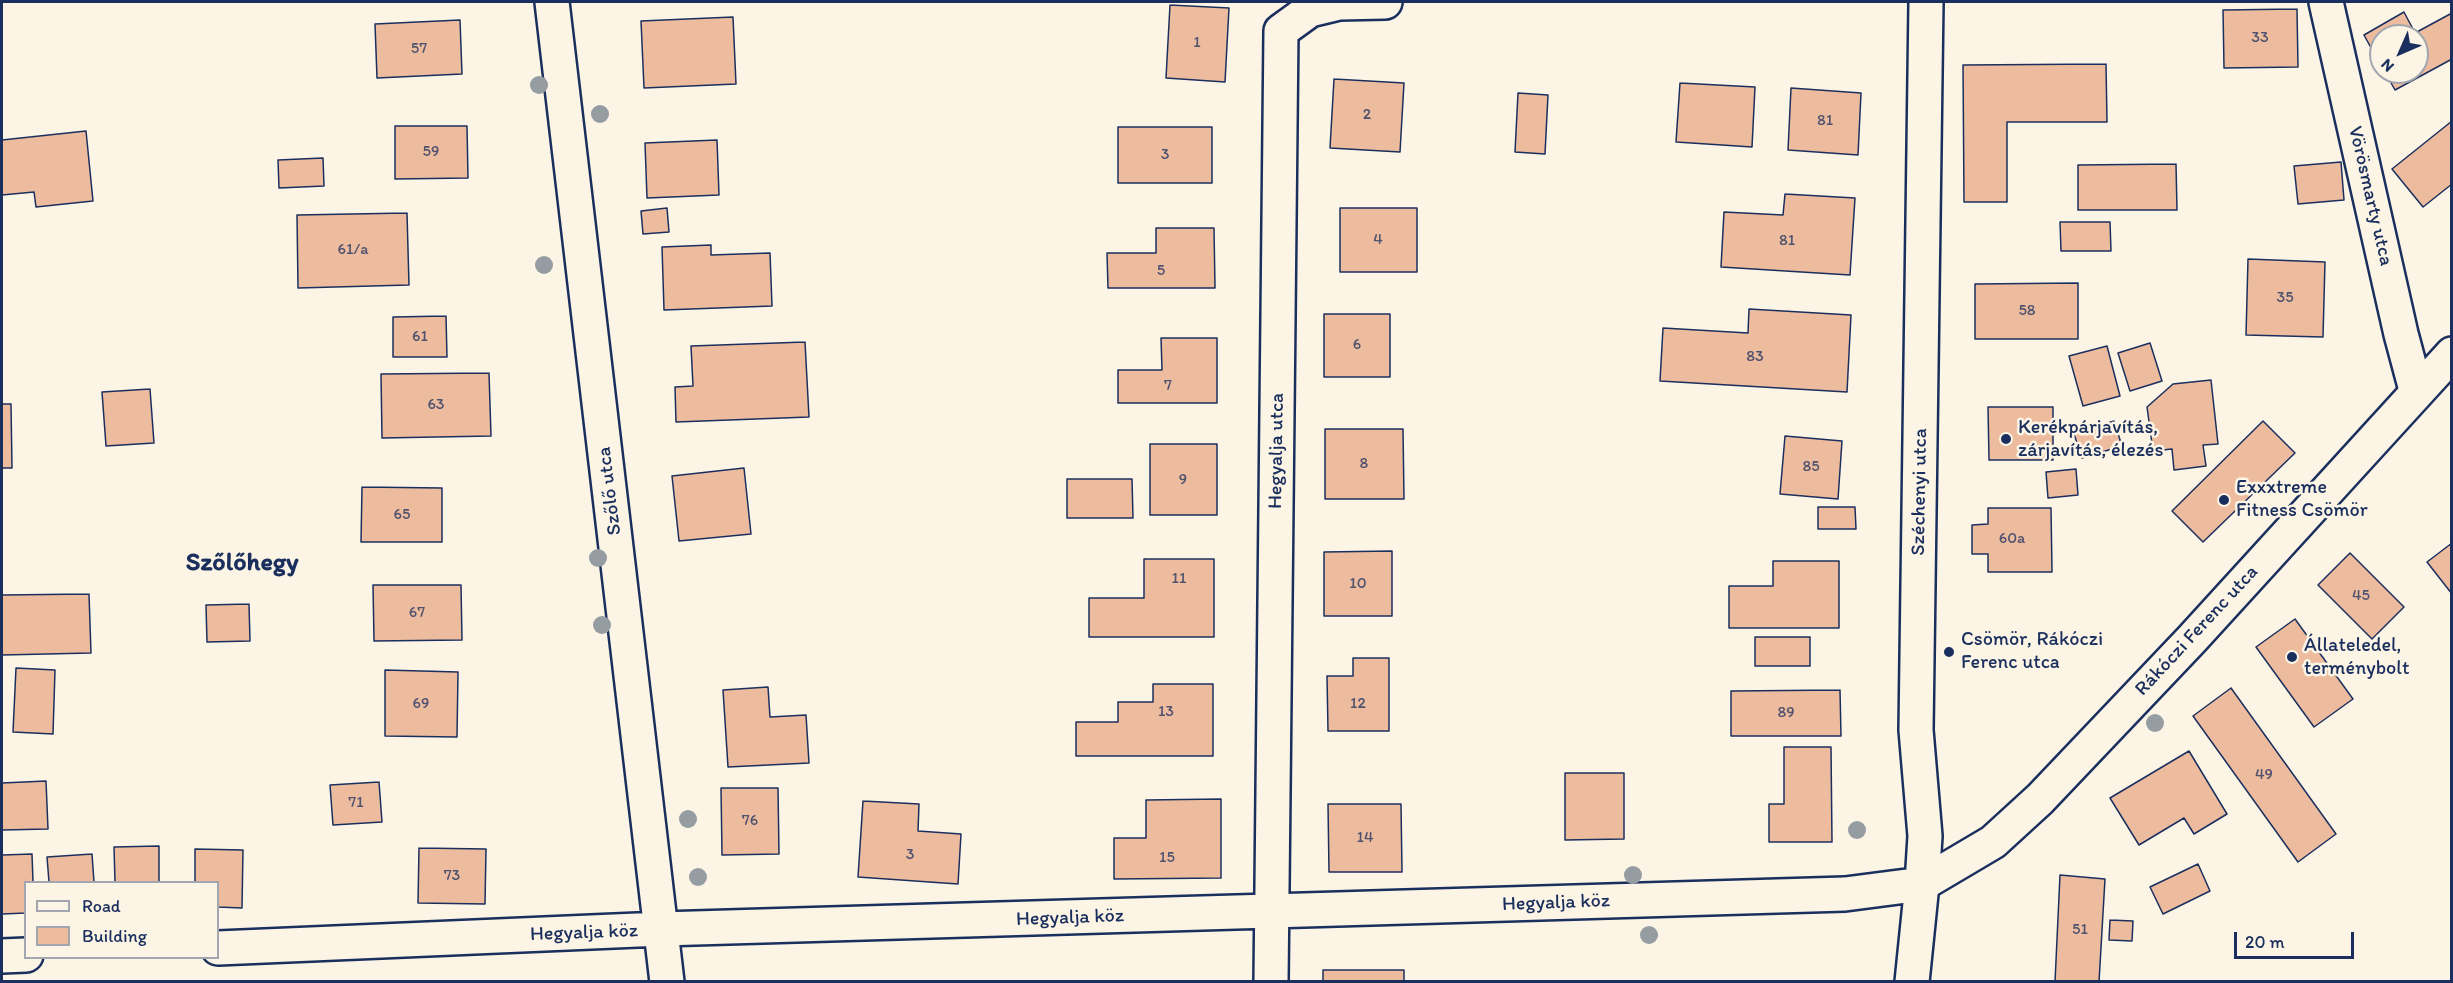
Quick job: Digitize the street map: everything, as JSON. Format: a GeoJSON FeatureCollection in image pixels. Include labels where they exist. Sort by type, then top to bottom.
{"type":"FeatureCollection","features":[{"type":"Feature","properties":{"kind":"street","name":"Szőlő utca"},"geometry":{"type":"LineString","coordinates":[[552,2],[667,981]]}},
{"type":"Feature","properties":{"kind":"street","name":"Hegyalja utca"},"geometry":{"type":"LineString","coordinates":[[1271,981],[1280,16],[1339,3],[1385,2]]}},
{"type":"Feature","properties":{"kind":"street","name":"Széchenyi utca"},"geometry":{"type":"LineString","coordinates":[[1912,981],[1923,884],[1925,836],[1916,730],[1926,2]]}},
{"type":"Feature","properties":{"kind":"street","name":"Vörösmarty utca"},"geometry":{"type":"LineString","coordinates":[[2326,2],[2401,334],[2416,390]]}},
{"type":"Feature","properties":{"kind":"street","name":"Rákóczi Ferenc utca"},"geometry":{"type":"LineString","coordinates":[[1923,884],[1993,842],[2040,799],[2193,639],[2451,354]]}},
{"type":"Feature","properties":{"kind":"street","name":"Hegyalja köz"},"geometry":{"type":"LineString","coordinates":[[219,948],[662,929],[1845,894],[1923,884]]}},
{"type":"Feature","properties":{"kind":"street"},"geometry":{"type":"LineString","coordinates":[[2,956],[24,955]]}},
{"type":"Feature","properties":{"kind":"building"},"geometry":{"type":"Polygon","coordinates":[[[1170,5],[1229,8],[1225,82],[1166,78],[1170,5]]]}},
{"type":"Feature","properties":{"kind":"building"},"geometry":{"type":"Polygon","coordinates":[[[2297,9],[2298,67],[2224,68],[2223,10],[2297,9]]]}},
{"type":"Feature","properties":{"kind":"building"},"geometry":{"type":"Polygon","coordinates":[[[2404,12],[2410,24],[2383,24],[2404,12]]]}},
{"type":"Feature","properties":{"kind":"building"},"geometry":{"type":"Polygon","coordinates":[[[2452,13],[2452,59],[2429,72],[2429,25],[2452,13]]]}},
{"type":"Feature","properties":{"kind":"building"},"geometry":{"type":"Polygon","coordinates":[[[733,17],[736,84],[644,88],[641,21],[733,17]]]}},
{"type":"Feature","properties":{"kind":"building"},"geometry":{"type":"Polygon","coordinates":[[[460,20],[462,74],[377,78],[375,24],[460,20]]]}},
{"type":"Feature","properties":{"kind":"building"},"geometry":{"type":"Polygon","coordinates":[[[2369,32],[2369,44],[2364,35],[2369,32]]]}},
{"type":"Feature","properties":{"kind":"building"},"geometry":{"type":"Polygon","coordinates":[[[2106,64],[2107,122],[2007,122],[2007,202],[1964,202],[1963,65],[2106,64]]]}},
{"type":"Feature","properties":{"kind":"building"},"geometry":{"type":"Polygon","coordinates":[[[1334,79],[1404,83],[1400,152],[1330,148],[1334,79]]]}},
{"type":"Feature","properties":{"kind":"building"},"geometry":{"type":"Polygon","coordinates":[[[1680,83],[1755,87],[1752,147],[1676,142],[1680,83]]]}},
{"type":"Feature","properties":{"kind":"building"},"geometry":{"type":"Polygon","coordinates":[[[2392,84],[2406,84],[2395,90],[2392,84]]]}},
{"type":"Feature","properties":{"kind":"building"},"geometry":{"type":"Polygon","coordinates":[[[1791,88],[1861,93],[1858,155],[1788,150],[1791,88]]]}},
{"type":"Feature","properties":{"kind":"building"},"geometry":{"type":"Polygon","coordinates":[[[1518,93],[1548,95],[1545,154],[1515,152],[1518,93]]]}},
{"type":"Feature","properties":{"kind":"building"},"geometry":{"type":"Polygon","coordinates":[[[2452,121],[2452,184],[2423,207],[2392,169],[2452,121]]]}},
{"type":"Feature","properties":{"kind":"building"},"geometry":{"type":"Polygon","coordinates":[[[395,126],[467,126],[468,178],[395,179],[395,126]]]}},
{"type":"Feature","properties":{"kind":"building"},"geometry":{"type":"Polygon","coordinates":[[[1118,127],[1212,127],[1212,183],[1118,183],[1118,127]]]}},
{"type":"Feature","properties":{"kind":"building"},"geometry":{"type":"Polygon","coordinates":[[[86,131],[93,201],[36,207],[34,192],[2,195],[2,140],[86,131]]]}},
{"type":"Feature","properties":{"kind":"building"},"geometry":{"type":"Polygon","coordinates":[[[717,140],[719,195],[647,198],[645,143],[717,140]]]}},
{"type":"Feature","properties":{"kind":"building"},"geometry":{"type":"Polygon","coordinates":[[[323,158],[324,186],[279,188],[278,160],[323,158]]]}},
{"type":"Feature","properties":{"kind":"building"},"geometry":{"type":"Polygon","coordinates":[[[2341,162],[2344,200],[2298,204],[2294,166],[2341,162]]]}},
{"type":"Feature","properties":{"kind":"building"},"geometry":{"type":"Polygon","coordinates":[[[2176,164],[2177,210],[2078,210],[2078,165],[2176,164]]]}},
{"type":"Feature","properties":{"kind":"building"},"geometry":{"type":"Polygon","coordinates":[[[1785,194],[1855,198],[1850,275],[1721,267],[1724,212],[1783,215],[1785,194]]]}},
{"type":"Feature","properties":{"kind":"building"},"geometry":{"type":"Polygon","coordinates":[[[667,208],[669,232],[643,234],[641,211],[667,208]]]}},
{"type":"Feature","properties":{"kind":"building"},"geometry":{"type":"Polygon","coordinates":[[[1340,208],[1417,208],[1417,272],[1340,272],[1340,208]]]}},
{"type":"Feature","properties":{"kind":"building"},"geometry":{"type":"Polygon","coordinates":[[[407,213],[409,285],[298,288],[297,215],[407,213]]]}},
{"type":"Feature","properties":{"kind":"building"},"geometry":{"type":"Polygon","coordinates":[[[2060,222],[2110,222],[2111,251],[2061,251],[2060,222]]]}},
{"type":"Feature","properties":{"kind":"building"},"geometry":{"type":"Polygon","coordinates":[[[1156,228],[1214,228],[1215,288],[1108,288],[1107,253],[1156,253],[1156,228]]]}},
{"type":"Feature","properties":{"kind":"building"},"geometry":{"type":"Polygon","coordinates":[[[711,245],[711,255],[770,253],[772,306],[664,310],[662,247],[711,245]]]}},
{"type":"Feature","properties":{"kind":"building"},"geometry":{"type":"Polygon","coordinates":[[[2248,259],[2325,262],[2323,337],[2246,335],[2248,259]]]}},
{"type":"Feature","properties":{"kind":"building"},"geometry":{"type":"Polygon","coordinates":[[[2078,283],[2078,339],[1975,339],[1975,284],[2078,283]]]}},
{"type":"Feature","properties":{"kind":"building"},"geometry":{"type":"Polygon","coordinates":[[[1749,309],[1851,315],[1847,392],[1660,381],[1663,328],[1748,333],[1749,309]]]}},
{"type":"Feature","properties":{"kind":"building"},"geometry":{"type":"Polygon","coordinates":[[[1324,314],[1390,314],[1390,377],[1324,377],[1324,314]]]}},
{"type":"Feature","properties":{"kind":"building"},"geometry":{"type":"Polygon","coordinates":[[[446,316],[447,357],[393,357],[393,317],[446,316]]]}},
{"type":"Feature","properties":{"kind":"building"},"geometry":{"type":"Polygon","coordinates":[[[1161,338],[1217,338],[1217,403],[1118,403],[1118,370],[1162,370],[1161,338]]]}},
{"type":"Feature","properties":{"kind":"building"},"geometry":{"type":"Polygon","coordinates":[[[805,342],[809,417],[676,422],[675,387],[693,386],[691,346],[805,342]]]}},
{"type":"Feature","properties":{"kind":"building"},"geometry":{"type":"Polygon","coordinates":[[[2150,343],[2162,381],[2130,391],[2118,353],[2150,343]]]}},
{"type":"Feature","properties":{"kind":"building"},"geometry":{"type":"Polygon","coordinates":[[[2107,346],[2120,396],[2083,406],[2069,356],[2107,346]]]}},
{"type":"Feature","properties":{"kind":"building"},"geometry":{"type":"Polygon","coordinates":[[[489,373],[491,436],[382,438],[381,374],[489,373]]]}},
{"type":"Feature","properties":{"kind":"building"},"geometry":{"type":"Polygon","coordinates":[[[2211,380],[2218,444],[2203,445],[2206,466],[2174,470],[2172,449],[2153,451],[2147,407],[2173,384],[2211,380]]]}},
{"type":"Feature","properties":{"kind":"building"},"geometry":{"type":"Polygon","coordinates":[[[150,389],[154,443],[106,446],[102,392],[150,389]]]}},
{"type":"Feature","properties":{"kind":"building"},"geometry":{"type":"Polygon","coordinates":[[[2,404],[11,404],[12,468],[2,468],[2,404]]]}},
{"type":"Feature","properties":{"kind":"building"},"geometry":{"type":"Polygon","coordinates":[[[1988,407],[2053,407],[2053,460],[1989,460],[1988,407]]]}},
{"type":"Feature","properties":{"kind":"building"},"geometry":{"type":"Polygon","coordinates":[[[2114,421],[2122,446],[2082,458],[2074,434],[2114,421]]]}},
{"type":"Feature","properties":{"kind":"building"},"geometry":{"type":"Polygon","coordinates":[[[2263,421],[2295,453],[2203,542],[2172,511],[2263,421]]]}},
{"type":"Feature","properties":{"kind":"building"},"geometry":{"type":"Polygon","coordinates":[[[1325,429],[1403,429],[1404,499],[1325,499],[1325,429]]]}},
{"type":"Feature","properties":{"kind":"building"},"geometry":{"type":"Polygon","coordinates":[[[1785,436],[1842,441],[1838,499],[1780,494],[1785,436]]]}},
{"type":"Feature","properties":{"kind":"building"},"geometry":{"type":"Polygon","coordinates":[[[1150,444],[1217,444],[1217,515],[1150,515],[1150,444]]]}},
{"type":"Feature","properties":{"kind":"building"},"geometry":{"type":"Polygon","coordinates":[[[744,468],[751,534],[679,541],[672,476],[744,468]]]}},
{"type":"Feature","properties":{"kind":"building"},"geometry":{"type":"Polygon","coordinates":[[[2076,469],[2078,495],[2048,498],[2046,472],[2076,469]]]}},
{"type":"Feature","properties":{"kind":"building"},"geometry":{"type":"Polygon","coordinates":[[[1067,479],[1132,479],[1133,518],[1067,518],[1067,479]]]}},
{"type":"Feature","properties":{"kind":"building"},"geometry":{"type":"Polygon","coordinates":[[[362,487],[442,488],[442,542],[361,542],[362,487]]]}},
{"type":"Feature","properties":{"kind":"building"},"geometry":{"type":"Polygon","coordinates":[[[1818,507],[1855,507],[1856,529],[1818,529],[1818,507]]]}},
{"type":"Feature","properties":{"kind":"building"},"geometry":{"type":"Polygon","coordinates":[[[1988,508],[2051,508],[2052,572],[1988,572],[1988,554],[1972,554],[1972,525],[1988,524],[1988,508]]]}},
{"type":"Feature","properties":{"kind":"building"},"geometry":{"type":"Polygon","coordinates":[[[2452,543],[2452,594],[2427,562],[2452,543]]]}},
{"type":"Feature","properties":{"kind":"building"},"geometry":{"type":"Polygon","coordinates":[[[1392,551],[1392,616],[1324,616],[1324,552],[1392,551]]]}},
{"type":"Feature","properties":{"kind":"building"},"geometry":{"type":"Polygon","coordinates":[[[2350,553],[2404,607],[2372,639],[2318,585],[2350,553]]]}},
{"type":"Feature","properties":{"kind":"building"},"geometry":{"type":"Polygon","coordinates":[[[1144,559],[1214,559],[1214,637],[1089,637],[1089,598],[1144,598],[1144,559]]]}},
{"type":"Feature","properties":{"kind":"building"},"geometry":{"type":"Polygon","coordinates":[[[1773,561],[1839,561],[1839,628],[1729,628],[1729,586],[1773,586],[1773,561]]]}},
{"type":"Feature","properties":{"kind":"building"},"geometry":{"type":"Polygon","coordinates":[[[373,585],[461,585],[462,640],[374,641],[373,585]]]}},
{"type":"Feature","properties":{"kind":"building"},"geometry":{"type":"Polygon","coordinates":[[[89,594],[91,653],[2,655],[2,595],[89,594]]]}},
{"type":"Feature","properties":{"kind":"building"},"geometry":{"type":"Polygon","coordinates":[[[249,604],[250,641],[207,642],[206,605],[249,604]]]}},
{"type":"Feature","properties":{"kind":"building"},"geometry":{"type":"Polygon","coordinates":[[[2295,619],[2353,699],[2314,727],[2256,647],[2295,619]]]}},
{"type":"Feature","properties":{"kind":"building"},"geometry":{"type":"Polygon","coordinates":[[[1755,637],[1810,637],[1810,666],[1755,666],[1755,637]]]}},
{"type":"Feature","properties":{"kind":"building"},"geometry":{"type":"Polygon","coordinates":[[[1353,658],[1389,658],[1389,731],[1328,731],[1327,676],[1353,676],[1353,658]]]}},
{"type":"Feature","properties":{"kind":"building"},"geometry":{"type":"Polygon","coordinates":[[[16,668],[55,670],[53,734],[13,732],[16,668]]]}},
{"type":"Feature","properties":{"kind":"building"},"geometry":{"type":"Polygon","coordinates":[[[385,670],[458,672],[457,737],[385,736],[385,670]]]}},
{"type":"Feature","properties":{"kind":"building"},"geometry":{"type":"Polygon","coordinates":[[[1153,684],[1213,684],[1213,756],[1076,756],[1076,722],[1118,722],[1118,702],[1153,702],[1153,684]]]}},
{"type":"Feature","properties":{"kind":"building"},"geometry":{"type":"Polygon","coordinates":[[[768,687],[770,717],[806,715],[809,763],[728,767],[723,690],[768,687]]]}},
{"type":"Feature","properties":{"kind":"building"},"geometry":{"type":"Polygon","coordinates":[[[2231,688],[2336,834],[2298,862],[2193,716],[2231,688]]]}},
{"type":"Feature","properties":{"kind":"building"},"geometry":{"type":"Polygon","coordinates":[[[1840,690],[1841,736],[1731,736],[1731,691],[1840,690]]]}},
{"type":"Feature","properties":{"kind":"building"},"geometry":{"type":"Polygon","coordinates":[[[1784,747],[1831,747],[1832,842],[1769,842],[1769,804],[1784,804],[1784,747]]]}},
{"type":"Feature","properties":{"kind":"building"},"geometry":{"type":"Polygon","coordinates":[[[2189,751],[2227,814],[2194,834],[2184,818],[2139,845],[2110,798],[2189,751]]]}},
{"type":"Feature","properties":{"kind":"building"},"geometry":{"type":"Polygon","coordinates":[[[1565,773],[1624,773],[1624,839],[1565,840],[1565,773]]]}},
{"type":"Feature","properties":{"kind":"building"},"geometry":{"type":"Polygon","coordinates":[[[46,781],[48,829],[2,830],[2,783],[46,781]]]}},
{"type":"Feature","properties":{"kind":"building"},"geometry":{"type":"Polygon","coordinates":[[[379,782],[382,822],[333,825],[330,785],[379,782]]]}},
{"type":"Feature","properties":{"kind":"building"},"geometry":{"type":"Polygon","coordinates":[[[721,788],[778,788],[779,854],[722,855],[721,788]]]}},
{"type":"Feature","properties":{"kind":"building"},"geometry":{"type":"Polygon","coordinates":[[[1221,799],[1221,878],[1114,879],[1114,838],[1146,838],[1146,800],[1221,799]]]}},
{"type":"Feature","properties":{"kind":"building"},"geometry":{"type":"Polygon","coordinates":[[[863,801],[919,804],[918,831],[961,834],[958,884],[858,877],[863,801]]]}},
{"type":"Feature","properties":{"kind":"building"},"geometry":{"type":"Polygon","coordinates":[[[1328,804],[1401,804],[1402,872],[1329,872],[1328,804]]]}},
{"type":"Feature","properties":{"kind":"building"},"geometry":{"type":"Polygon","coordinates":[[[159,846],[159,881],[115,881],[114,847],[159,846]]]}},
{"type":"Feature","properties":{"kind":"building"},"geometry":{"type":"Polygon","coordinates":[[[419,848],[486,849],[485,904],[418,903],[419,848]]]}},
{"type":"Feature","properties":{"kind":"building"},"geometry":{"type":"Polygon","coordinates":[[[195,849],[243,850],[242,908],[219,907],[219,881],[195,881],[195,849]]]}},
{"type":"Feature","properties":{"kind":"building"},"geometry":{"type":"Polygon","coordinates":[[[32,854],[33,881],[24,881],[24,913],[2,914],[2,855],[32,854]]]}},
{"type":"Feature","properties":{"kind":"building"},"geometry":{"type":"Polygon","coordinates":[[[92,854],[94,881],[49,881],[47,857],[92,854]]]}},
{"type":"Feature","properties":{"kind":"building"},"geometry":{"type":"Polygon","coordinates":[[[2198,864],[2210,891],[2163,914],[2150,887],[2198,864]]]}},
{"type":"Feature","properties":{"kind":"building"},"geometry":{"type":"Polygon","coordinates":[[[2060,875],[2105,879],[2099,982],[2055,982],[2060,875]]]}},
{"type":"Feature","properties":{"kind":"building"},"geometry":{"type":"Polygon","coordinates":[[[2110,920],[2133,921],[2132,941],[2109,940],[2110,920]]]}},
{"type":"Feature","properties":{"kind":"building"},"geometry":{"type":"Polygon","coordinates":[[[1323,970],[1404,970],[1404,982],[1323,982],[1323,970]]]}},
{"type":"Feature","properties":{"kind":"place","name":"Kerékpárjavítás, zárjavítás, élezés"},"geometry":{"type":"Point","coordinates":[2006,439]}},
{"type":"Feature","properties":{"kind":"place","name":"Exxxtreme Fitness Csömör"},"geometry":{"type":"Point","coordinates":[2224,500]}},
{"type":"Feature","properties":{"kind":"place","name":"Csömör, Rákóczi Ferenc utca"},"geometry":{"type":"Point","coordinates":[1949,652]}},
{"type":"Feature","properties":{"kind":"place","name":"Állateledel, terménybolt"},"geometry":{"type":"Point","coordinates":[2292,657]}},
{"type":"Feature","properties":{"kind":"district","name":"Szőlőhegy"},"geometry":{"type":"Point","coordinates":[242,563]}}]}
